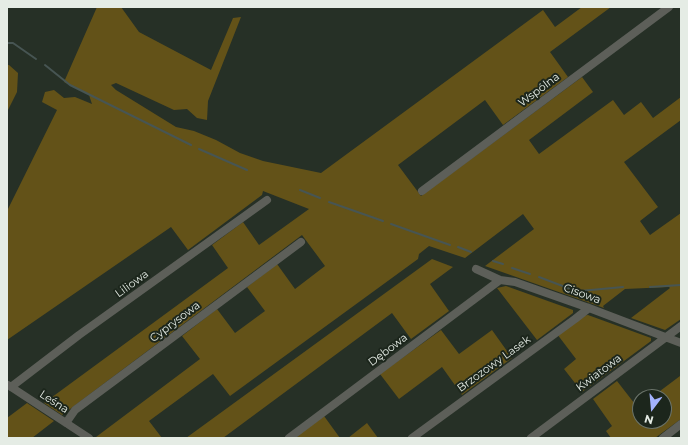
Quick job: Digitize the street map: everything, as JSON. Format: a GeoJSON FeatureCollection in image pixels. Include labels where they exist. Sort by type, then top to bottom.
{"type":"FeatureCollection","features":[{"type":"Feature","properties":{"kind":"street","name":"Wspólna"},"geometry":{"type":"LineString","coordinates":[[422,191],[669,7]]}},
{"type":"Feature","properties":{"kind":"street","name":"Liliowa"},"geometry":{"type":"LineString","coordinates":[[9,385],[267,200]]}},
{"type":"Feature","properties":{"kind":"street","name":"Cyprysowa"},"geometry":{"type":"LineString","coordinates":[[66,423],[75,410],[301,242]]}},
{"type":"Feature","properties":{"kind":"street","name":"Cisowa"},"geometry":{"type":"LineString","coordinates":[[476,269],[500,280],[515,282],[681,343]]}},
{"type":"Feature","properties":{"kind":"street","name":"Dębowa"},"geometry":{"type":"LineString","coordinates":[[289,438],[500,280]]}},
{"type":"Feature","properties":{"kind":"street","name":"Brzozowy Lasek"},"geometry":{"type":"LineString","coordinates":[[412,438],[589,308]]}},
{"type":"Feature","properties":{"kind":"street","name":"Kwiatowa"},"geometry":{"type":"LineString","coordinates":[[531,438],[681,326]]}},
{"type":"Feature","properties":{"kind":"street","name":"Leśna"},"geometry":{"type":"LineString","coordinates":[[9,385],[89,438]]}},
{"type":"Feature","properties":{"kind":"street"},"geometry":{"type":"LineString","coordinates":[[663,438],[681,424]]}},
{"type":"Feature","properties":{"kind":"shaded area"},"geometry":{"type":"Polygon","coordinates":[[[97,7],[121,7],[139,32],[211,70],[233,18],[241,17],[208,101],[207,120],[197,118],[187,109],[174,110],[116,83],[111,85],[116,90],[176,127],[194,131],[216,140],[240,153],[263,161],[321,173],[543,10],[555,27],[582,7],[611,7],[550,52],[568,77],[503,125],[485,100],[398,165],[421,196],[582,77],[593,92],[529,140],[539,154],[613,100],[624,115],[641,102],[653,118],[681,97],[681,120],[624,162],[658,207],[640,221],[650,235],[681,213],[681,319],[665,330],[631,318],[670,288],[669,287],[625,289],[603,306],[604,308],[485,266],[534,229],[523,214],[465,258],[429,246],[419,254],[418,259],[230,396],[213,374],[149,421],[162,438],[97,438],[96,437],[200,359],[182,336],[217,309],[235,333],[265,311],[247,287],[277,264],[295,289],[325,266],[302,235],[62,415],[44,403],[228,268],[212,245],[243,222],[259,245],[309,209],[263,191],[262,195],[188,250],[171,227],[7,340],[7,211],[57,110],[42,102],[45,92],[54,90],[64,98],[75,97],[92,104],[89,95],[64,82],[97,7]]]}},
{"type":"Feature","properties":{"kind":"shaded area"},"geometry":{"type":"Polygon","coordinates":[[[7,65],[18,73],[17,92],[7,112],[7,65]]]}},
{"type":"Feature","properties":{"kind":"shaded area"},"geometry":{"type":"Polygon","coordinates":[[[432,259],[453,267],[430,284],[449,311],[411,339],[392,313],[223,438],[186,438],[432,259]]]}},
{"type":"Feature","properties":{"kind":"shaded area"},"geometry":{"type":"Polygon","coordinates":[[[506,286],[573,310],[573,313],[537,340],[497,288],[506,286]]]}},
{"type":"Feature","properties":{"kind":"shaded area"},"geometry":{"type":"Polygon","coordinates":[[[588,315],[651,338],[651,341],[582,392],[564,369],[576,359],[557,334],[582,316],[588,315]]]}},
{"type":"Feature","properties":{"kind":"shaded area"},"geometry":{"type":"Polygon","coordinates":[[[441,330],[459,354],[492,330],[512,358],[462,395],[442,367],[399,399],[380,374],[441,330]]]}},
{"type":"Feature","properties":{"kind":"shaded area"},"geometry":{"type":"Polygon","coordinates":[[[680,376],[681,419],[672,426],[672,389],[663,389],[680,376]]]}},
{"type":"Feature","properties":{"kind":"shaded area"},"geometry":{"type":"Polygon","coordinates":[[[617,381],[632,400],[632,429],[667,429],[655,438],[611,438],[606,431],[612,426],[593,399],[617,381]]]}},
{"type":"Feature","properties":{"kind":"shaded area"},"geometry":{"type":"Polygon","coordinates":[[[27,403],[54,421],[32,438],[7,438],[7,418],[27,403]]]}},
{"type":"Feature","properties":{"kind":"shaded area"},"geometry":{"type":"Polygon","coordinates":[[[324,416],[340,438],[298,438],[297,436],[324,416]]]}},
{"type":"Feature","properties":{"kind":"shaded area"},"geometry":{"type":"Polygon","coordinates":[[[367,423],[378,438],[348,438],[367,423]]]}},
{"type":"Feature","properties":{"kind":"waterway"},"geometry":{"type":"LineString","coordinates":[[7,43],[13,43],[36,59]]}},
{"type":"Feature","properties":{"kind":"waterway"},"geometry":{"type":"LineString","coordinates":[[45,65],[70,85],[191,145]]}},
{"type":"Feature","properties":{"kind":"waterway"},"geometry":{"type":"LineString","coordinates":[[199,149],[247,170]]}},
{"type":"Feature","properties":{"kind":"waterway"},"geometry":{"type":"LineString","coordinates":[[300,190],[320,198]]}},
{"type":"Feature","properties":{"kind":"waterway"},"geometry":{"type":"LineString","coordinates":[[329,202],[383,221]]}},
{"type":"Feature","properties":{"kind":"waterway"},"geometry":{"type":"LineString","coordinates":[[391,224],[450,245]]}},
{"type":"Feature","properties":{"kind":"waterway"},"geometry":{"type":"LineString","coordinates":[[458,247],[471,252]]}},
{"type":"Feature","properties":{"kind":"waterway"},"geometry":{"type":"LineString","coordinates":[[493,261],[503,264]]}},
{"type":"Feature","properties":{"kind":"waterway"},"geometry":{"type":"LineString","coordinates":[[512,268],[530,274]]}},
{"type":"Feature","properties":{"kind":"waterway"},"geometry":{"type":"LineString","coordinates":[[539,277],[573,290]]}},
{"type":"Feature","properties":{"kind":"waterway"},"geometry":{"type":"LineString","coordinates":[[650,287],[681,285]]}},
{"type":"Feature","properties":{"kind":"waterway"},"geometry":{"type":"LineString","coordinates":[[580,291],[623,287]]}}]}
